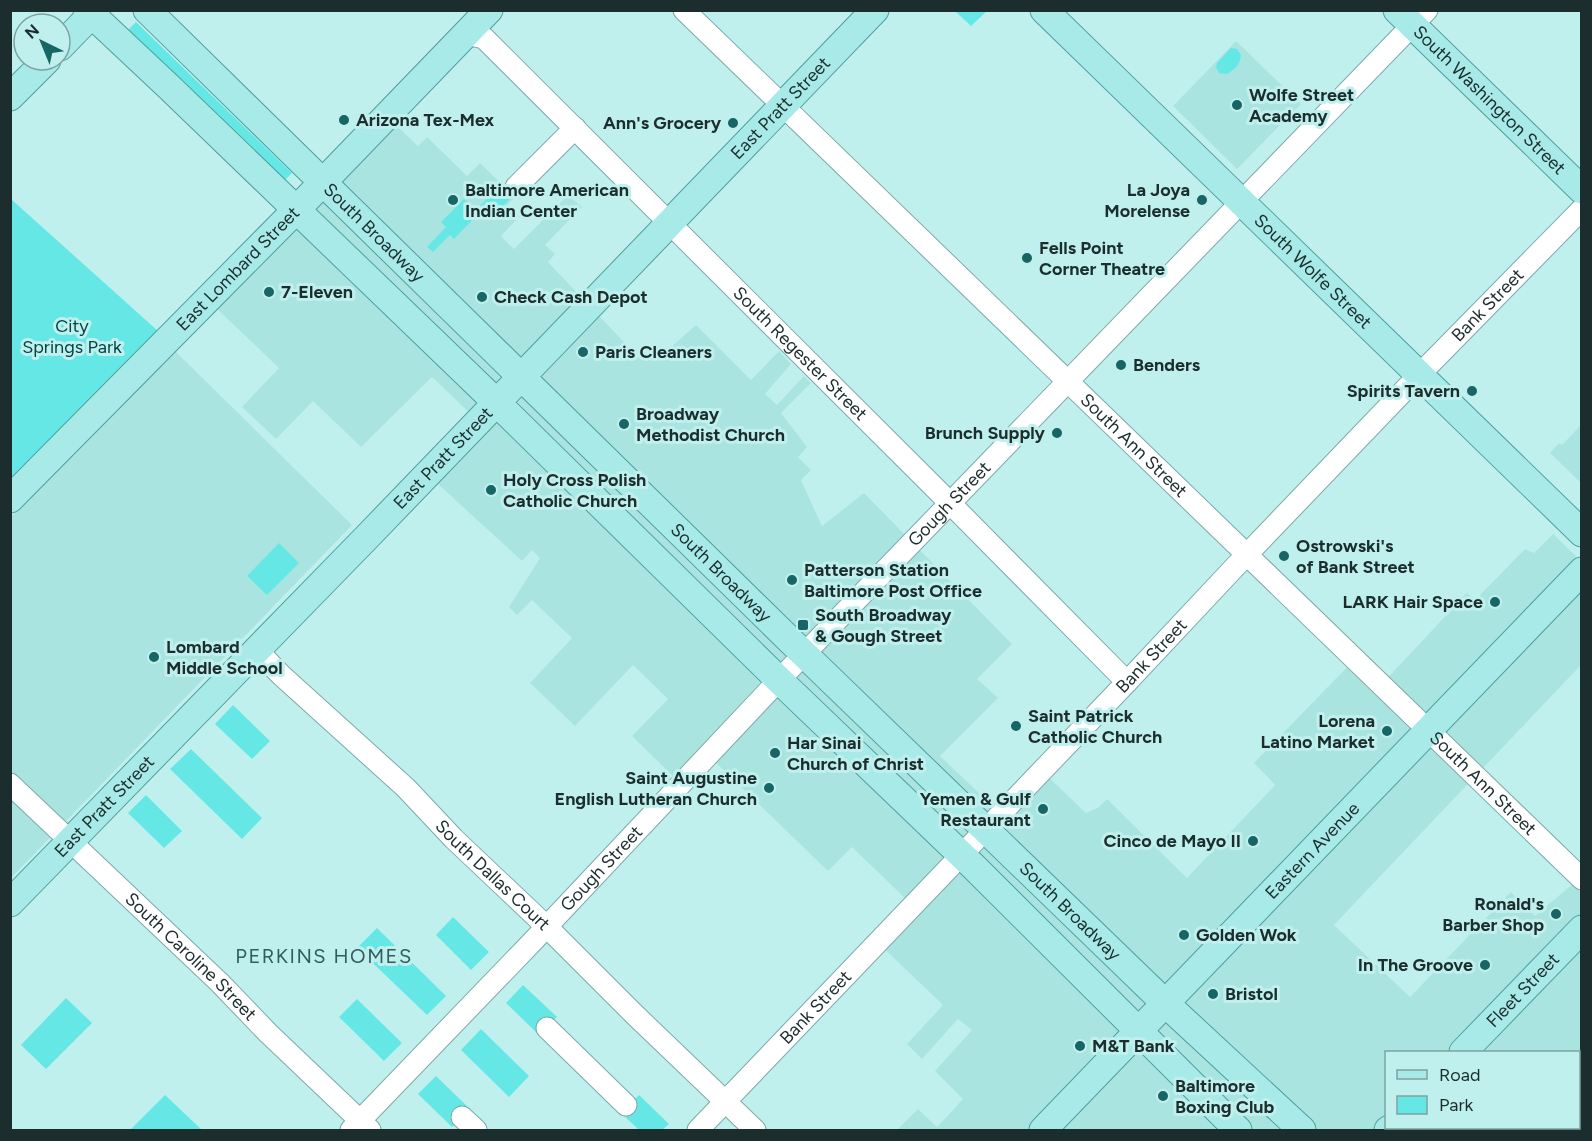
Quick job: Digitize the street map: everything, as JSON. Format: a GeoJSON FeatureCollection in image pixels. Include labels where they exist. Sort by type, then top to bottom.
{"type":"FeatureCollection","features":[{"type":"Feature","properties":{"kind":"main road","name":"South Broadway"},"geometry":{"type":"LineString","coordinates":[[147,10],[804,654],[1165,1003],[1302,1131]]}},
{"type":"Feature","properties":{"kind":"main road","name":"East Lombard Street"},"geometry":{"type":"LineString","coordinates":[[10,499],[296,210],[489,10]]}},
{"type":"Feature","properties":{"kind":"main road","name":"East Pratt Street"},"geometry":{"type":"LineString","coordinates":[[10,903],[875,10]]}},
{"type":"Feature","properties":{"kind":"main road","name":"South Wolfe Street"},"geometry":{"type":"LineString","coordinates":[[1044,10],[1581,533]]}},
{"type":"Feature","properties":{"kind":"main road","name":"South Broadway"},"geometry":{"type":"LineString","coordinates":[[91,12],[961,855],[1238,1131]]}},
{"type":"Feature","properties":{"kind":"main road"},"geometry":{"type":"LineString","coordinates":[[72,33],[91,12]]}},
{"type":"Feature","properties":{"kind":"main road","name":"South Washington Street"},"geometry":{"type":"LineString","coordinates":[[1412,16],[1581,190]]}},
{"type":"Feature","properties":{"kind":"main road"},"geometry":{"type":"LineString","coordinates":[[10,98],[35,72]]}},
{"type":"Feature","properties":{"kind":"main road","name":"Eastern Avenue"},"geometry":{"type":"LineString","coordinates":[[1043,1131],[1581,571]]}},
{"type":"Feature","properties":{"kind":"main road","name":"Fleet Street"},"geometry":{"type":"LineString","coordinates":[[1464,1051],[1581,928]]}},
{"type":"Feature","properties":{"kind":"street","name":"South Ann Street"},"geometry":{"type":"LineString","coordinates":[[684,10],[1581,879]]}},
{"type":"Feature","properties":{"kind":"street","name":"Gough Street"},"geometry":{"type":"LineString","coordinates":[[361,1127],[546,926],[779,680],[1242,202],[1412,16]]}},
{"type":"Feature","properties":{"kind":"street","name":"South Regester Street"},"geometry":{"type":"LineString","coordinates":[[466,34],[484,38],[1127,682]]}},
{"type":"Feature","properties":{"kind":"street"},"geometry":{"type":"LineString","coordinates":[[516,187],[575,128]]}},
{"type":"Feature","properties":{"kind":"street","name":"Bank Street"},"geometry":{"type":"LineString","coordinates":[[698,1131],[1419,375],[1581,209]]}},
{"type":"Feature","properties":{"kind":"street","name":"South Dallas Court"},"geometry":{"type":"LineString","coordinates":[[257,650],[281,675],[406,788],[454,839],[755,1131]]}},
{"type":"Feature","properties":{"kind":"street","name":"South Caroline Street"},"geometry":{"type":"LineString","coordinates":[[10,784],[219,983],[361,1127]]}},
{"type":"Feature","properties":{"kind":"street"},"geometry":{"type":"LineString","coordinates":[[548,1028],[626,1105]]}},
{"type":"Feature","properties":{"kind":"shaded area","name":"Wolfe Street Academy"},"geometry":{"type":"Polygon","coordinates":[[[1236,41],[1301,104],[1237,169],[1173,106],[1236,41]]]}},
{"type":"Feature","properties":{"kind":"shaded area"},"geometry":{"type":"Polygon","coordinates":[[[395,124],[418,146],[427,137],[467,176],[480,163],[515,197],[508,204],[520,216],[501,236],[514,249],[568,195],[582,207],[545,245],[555,254],[548,262],[639,358],[661,356],[696,325],[751,380],[779,351],[791,364],[765,394],[777,405],[804,376],[811,383],[781,413],[807,447],[798,457],[811,470],[801,480],[822,526],[864,493],[1012,644],[977,679],[998,698],[940,756],[998,811],[1039,768],[1086,813],[1099,807],[1107,799],[1187,878],[1275,785],[1254,763],[1353,661],[1380,686],[1467,593],[1475,600],[1525,549],[1534,553],[1553,534],[1581,561],[1581,665],[1334,925],[1410,997],[1511,892],[1535,916],[1581,877],[1582,1064],[1580,1066],[1580,1051],[1385,1051],[1385,1129],[1544,1130],[897,1130],[918,1109],[937,1127],[963,1099],[935,1071],[972,1030],[958,1019],[922,1059],[907,1044],[943,1005],[875,940],[910,903],[852,847],[828,871],[711,758],[683,786],[632,736],[668,699],[633,665],[575,726],[530,683],[572,638],[532,600],[517,615],[509,607],[540,558],[532,550],[522,561],[427,474],[478,421],[432,377],[361,447],[313,401],[276,439],[242,407],[279,368],[217,309],[395,124]]]}},
{"type":"Feature","properties":{"kind":"shaded area"},"geometry":{"type":"Polygon","coordinates":[[[174,350],[352,525],[11,878],[11,517],[174,350]]]}},
{"type":"Feature","properties":{"kind":"shaded area"},"geometry":{"type":"Polygon","coordinates":[[[1580,426],[1582,427],[1581,483],[1550,453],[1559,443],[1562,445],[1580,426]]]}},
{"type":"Feature","properties":{"kind":"green space"},"geometry":{"type":"Polygon","coordinates":[[[955,11],[987,11],[971,26],[955,11]]]}},
{"type":"Feature","properties":{"kind":"green space"},"geometry":{"type":"Polygon","coordinates":[[[136,22],[292,173],[284,181],[128,30],[136,22]]]}},
{"type":"Feature","properties":{"kind":"green space"},"geometry":{"type":"Polygon","coordinates":[[[1231,48],[1237,49],[1241,55],[1240,61],[1227,74],[1219,73],[1217,63],[1231,48]]]}},
{"type":"Feature","properties":{"kind":"green space"},"geometry":{"type":"Polygon","coordinates":[[[499,186],[511,198],[499,210],[491,201],[454,239],[450,235],[433,252],[427,247],[446,227],[441,222],[464,199],[477,209],[499,186]]]}},
{"type":"Feature","properties":{"kind":"green space","name":"City Springs Park"},"geometry":{"type":"Polygon","coordinates":[[[11,199],[158,331],[11,486],[11,199]]]}},
{"type":"Feature","properties":{"kind":"green space"},"geometry":{"type":"Polygon","coordinates":[[[279,543],[299,563],[267,595],[247,576],[279,543]]]}},
{"type":"Feature","properties":{"kind":"green space"},"geometry":{"type":"Polygon","coordinates":[[[233,705],[270,741],[252,759],[215,724],[233,705]]]}},
{"type":"Feature","properties":{"kind":"green space"},"geometry":{"type":"Polygon","coordinates":[[[191,749],[262,818],[242,839],[170,769],[191,749]]]}},
{"type":"Feature","properties":{"kind":"green space"},"geometry":{"type":"Polygon","coordinates":[[[146,795],[182,831],[164,848],[128,813],[146,795]]]}},
{"type":"Feature","properties":{"kind":"green space"},"geometry":{"type":"Polygon","coordinates":[[[453,917],[489,952],[471,970],[436,935],[453,917]]]}},
{"type":"Feature","properties":{"kind":"green space"},"geometry":{"type":"Polygon","coordinates":[[[377,928],[446,996],[427,1015],[357,948],[377,928]]]}},
{"type":"Feature","properties":{"kind":"green space"},"geometry":{"type":"Polygon","coordinates":[[[523,985],[557,1017],[539,1035],[506,1003],[523,985]]]}},
{"type":"Feature","properties":{"kind":"green space"},"geometry":{"type":"Polygon","coordinates":[[[66,998],[92,1023],[46,1069],[21,1045],[66,998]]]}},
{"type":"Feature","properties":{"kind":"green space"},"geometry":{"type":"Polygon","coordinates":[[[357,999],[402,1043],[384,1061],[339,1017],[357,999]]]}},
{"type":"Feature","properties":{"kind":"green space"},"geometry":{"type":"Polygon","coordinates":[[[481,1029],[529,1076],[509,1097],[461,1050],[481,1029]]]}},
{"type":"Feature","properties":{"kind":"green space"},"geometry":{"type":"Polygon","coordinates":[[[436,1076],[470,1109],[452,1127],[418,1094],[436,1076]]]}},
{"type":"Feature","properties":{"kind":"green space"},"geometry":{"type":"Polygon","coordinates":[[[165,1095],[202,1130],[130,1130],[165,1095]]]}},
{"type":"Feature","properties":{"kind":"green space"},"geometry":{"type":"Polygon","coordinates":[[[639,1095],[669,1124],[662,1130],[639,1130],[621,1113],[639,1095]]]}},
{"type":"Feature","properties":{"kind":"place","name":"Wolfe Street Academy"},"geometry":{"type":"Point","coordinates":[1237,105]}},
{"type":"Feature","properties":{"kind":"place","name":"Arizona Tex-Mex"},"geometry":{"type":"Point","coordinates":[344,120]}},
{"type":"Feature","properties":{"kind":"place","name":"Ann's Grocery"},"geometry":{"type":"Point","coordinates":[733,123]}},
{"type":"Feature","properties":{"kind":"place","name":"Baltimore American Indian Center"},"geometry":{"type":"Point","coordinates":[453,200]}},
{"type":"Feature","properties":{"kind":"place","name":"La Joya Morelense"},"geometry":{"type":"Point","coordinates":[1202,200]}},
{"type":"Feature","properties":{"kind":"place","name":"Fells Point Corner Theatre"},"geometry":{"type":"Point","coordinates":[1027,258]}},
{"type":"Feature","properties":{"kind":"place","name":"7-Eleven"},"geometry":{"type":"Point","coordinates":[269,292]}},
{"type":"Feature","properties":{"kind":"place","name":"Check Cash Depot"},"geometry":{"type":"Point","coordinates":[482,297]}},
{"type":"Feature","properties":{"kind":"place","name":"Paris Cleaners"},"geometry":{"type":"Point","coordinates":[583,352]}},
{"type":"Feature","properties":{"kind":"place","name":"Benders"},"geometry":{"type":"Point","coordinates":[1121,365]}},
{"type":"Feature","properties":{"kind":"place","name":"Spirits Tavern"},"geometry":{"type":"Point","coordinates":[1472,391]}},
{"type":"Feature","properties":{"kind":"place","name":"Broadway Methodist Church"},"geometry":{"type":"Point","coordinates":[624,424]}},
{"type":"Feature","properties":{"kind":"place","name":"Brunch Supply"},"geometry":{"type":"Point","coordinates":[1057,433]}},
{"type":"Feature","properties":{"kind":"place","name":"Holy Cross Polish Catholic Church"},"geometry":{"type":"Point","coordinates":[491,490]}},
{"type":"Feature","properties":{"kind":"place","name":"Ostrowski's of Bank Street"},"geometry":{"type":"Point","coordinates":[1284,556]}},
{"type":"Feature","properties":{"kind":"place","name":"Patterson Station Baltimore Post Office"},"geometry":{"type":"Point","coordinates":[792,580]}},
{"type":"Feature","properties":{"kind":"place","name":"LARK Hair Space"},"geometry":{"type":"Point","coordinates":[1495,602]}},
{"type":"Feature","properties":{"kind":"place","name":"South Broadway & Gough Street"},"geometry":{"type":"Point","coordinates":[803,625]}},
{"type":"Feature","properties":{"kind":"place","name":"Lombard Middle School"},"geometry":{"type":"Point","coordinates":[154,657]}},
{"type":"Feature","properties":{"kind":"place","name":"Saint Patrick Catholic Church"},"geometry":{"type":"Point","coordinates":[1016,726]}},
{"type":"Feature","properties":{"kind":"place","name":"Lorena Latino Market"},"geometry":{"type":"Point","coordinates":[1387,731]}},
{"type":"Feature","properties":{"kind":"place","name":"Har Sinai Church of Christ"},"geometry":{"type":"Point","coordinates":[775,753]}},
{"type":"Feature","properties":{"kind":"place","name":"Saint Augustine English Lutheran Church"},"geometry":{"type":"Point","coordinates":[769,788]}},
{"type":"Feature","properties":{"kind":"place","name":"Yemen & Gulf Restaurant"},"geometry":{"type":"Point","coordinates":[1043,809]}},
{"type":"Feature","properties":{"kind":"place","name":"Cinco de Mayo II"},"geometry":{"type":"Point","coordinates":[1253,841]}},
{"type":"Feature","properties":{"kind":"place","name":"Ronald's Barber Shop"},"geometry":{"type":"Point","coordinates":[1556,914]}},
{"type":"Feature","properties":{"kind":"place","name":"Golden Wok"},"geometry":{"type":"Point","coordinates":[1184,935]}},
{"type":"Feature","properties":{"kind":"place","name":"In The Groove"},"geometry":{"type":"Point","coordinates":[1485,965]}},
{"type":"Feature","properties":{"kind":"place","name":"Bristol"},"geometry":{"type":"Point","coordinates":[1213,994]}},
{"type":"Feature","properties":{"kind":"place","name":"M&T Bank"},"geometry":{"type":"Point","coordinates":[1080,1046]}},
{"type":"Feature","properties":{"kind":"place","name":"Baltimore Boxing Club"},"geometry":{"type":"Point","coordinates":[1163,1096]}},
{"type":"Feature","properties":{"kind":"district","name":"PERKINS HOMES"},"geometry":{"type":"Point","coordinates":[324,956]}}]}
